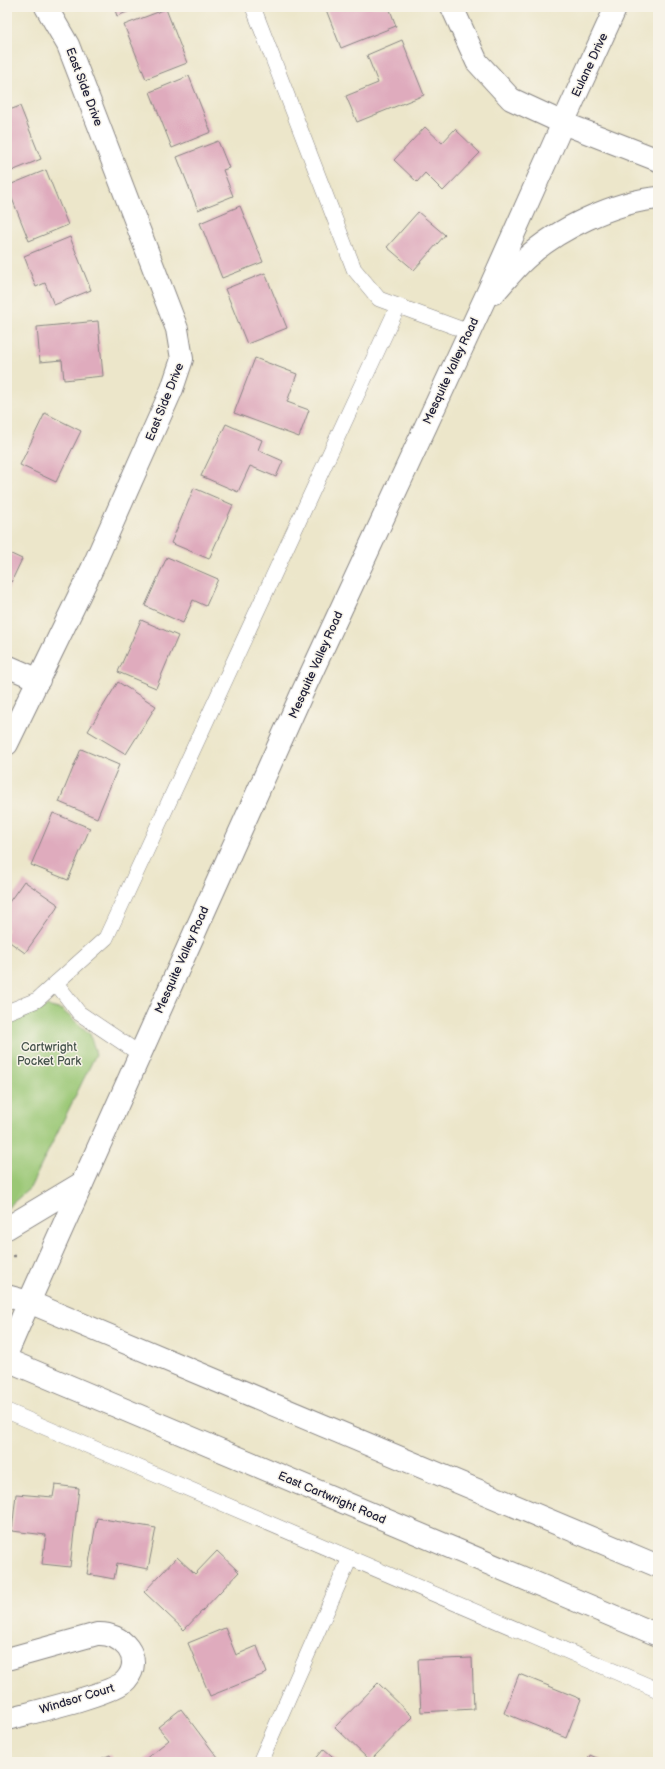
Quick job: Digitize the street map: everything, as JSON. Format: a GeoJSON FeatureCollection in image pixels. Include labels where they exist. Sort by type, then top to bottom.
{"type":"FeatureCollection","features":[{"type":"Feature","properties":{"kind":"street","name":"East Side Drive"},"geometry":{"type":"LineString","coordinates":[[7,744],[92,569],[172,389],[182,359],[178,330],[68,45],[46,7]]}},
{"type":"Feature","properties":{"kind":"street"},"geometry":{"type":"LineString","coordinates":[[452,7],[477,62],[511,99],[563,123],[658,160]]}},
{"type":"Feature","properties":{"kind":"street","name":"Eulane Drive"},"geometry":{"type":"LineString","coordinates":[[563,123],[616,7]]}},
{"type":"Feature","properties":{"kind":"street","name":"Mesquite Valley Road"},"geometry":{"type":"LineString","coordinates":[[7,1353],[82,1183],[381,520],[480,309],[563,123]]}},
{"type":"Feature","properties":{"kind":"street"},"geometry":{"type":"LineString","coordinates":[[480,309],[525,259],[567,228],[602,213],[647,199],[658,198]]}},
{"type":"Feature","properties":{"kind":"street"},"geometry":{"type":"LineString","coordinates":[[7,666],[39,680]]}},
{"type":"Feature","properties":{"kind":"street"},"geometry":{"type":"LineString","coordinates":[[7,1228],[82,1183]]}},
{"type":"Feature","properties":{"kind":"street"},"geometry":{"type":"LineString","coordinates":[[7,1296],[29,1302],[658,1566]]}},
{"type":"Feature","properties":{"kind":"street","name":"East Cartwright Road"},"geometry":{"type":"LineString","coordinates":[[7,1360],[658,1635]]}},
{"type":"Feature","properties":{"kind":"street","name":"Windsor Court"},"geometry":{"type":"LineString","coordinates":[[7,1659],[97,1634],[106,1634],[114,1635],[127,1645],[131,1652],[132,1662],[131,1671],[127,1679],[112,1690],[7,1719]]}},
{"type":"Feature","properties":{"kind":"lane"},"geometry":{"type":"LineString","coordinates":[[253,7],[354,269],[379,299],[469,332]]}},
{"type":"Feature","properties":{"kind":"lane"},"geometry":{"type":"LineString","coordinates":[[7,1012],[37,1000],[106,938],[398,306]]}},
{"type":"Feature","properties":{"kind":"lane"},"geometry":{"type":"LineString","coordinates":[[56,983],[79,1013],[140,1054]]}},
{"type":"Feature","properties":{"kind":"lane"},"geometry":{"type":"LineString","coordinates":[[7,1411],[658,1690]]}},
{"type":"Feature","properties":{"kind":"lane"},"geometry":{"type":"LineString","coordinates":[[260,1762],[350,1558]]}},
{"type":"Feature","properties":{"kind":"path"},"geometry":{"type":"LineString","coordinates":[[7,1256],[19,1256]]}},
{"type":"Feature","properties":{"kind":"green space","name":"Cartwright Pocket Park"},"geometry":{"type":"Polygon","coordinates":[[[47,1006],[62,1010],[90,1034],[96,1054],[30,1188],[7,1208],[7,1022],[47,1006]]]}},
{"type":"Feature","properties":{"kind":"building"},"geometry":{"type":"Polygon","coordinates":[[[114,7],[140,7],[117,16],[114,7]]]}},
{"type":"Feature","properties":{"kind":"building"},"geometry":{"type":"Polygon","coordinates":[[[325,7],[389,7],[396,26],[341,48],[325,7]]]}},
{"type":"Feature","properties":{"kind":"building"},"geometry":{"type":"Polygon","coordinates":[[[166,9],[187,63],[146,79],[124,25],[166,9]]]}},
{"type":"Feature","properties":{"kind":"building"},"geometry":{"type":"Polygon","coordinates":[[[402,40],[424,95],[357,122],[346,96],[378,83],[367,55],[402,40]]]}},
{"type":"Feature","properties":{"kind":"building"},"geometry":{"type":"Polygon","coordinates":[[[189,76],[211,132],[172,148],[150,92],[189,76]]]}},
{"type":"Feature","properties":{"kind":"building"},"geometry":{"type":"Polygon","coordinates":[[[20,106],[41,159],[7,173],[7,111],[20,106]]]}},
{"type":"Feature","properties":{"kind":"building"},"geometry":{"type":"Polygon","coordinates":[[[425,127],[442,143],[455,129],[480,153],[443,191],[425,173],[417,182],[394,160],[425,127]]]}},
{"type":"Feature","properties":{"kind":"building"},"geometry":{"type":"Polygon","coordinates":[[[218,141],[229,168],[223,170],[233,196],[198,210],[177,157],[218,141]]]}},
{"type":"Feature","properties":{"kind":"building"},"geometry":{"type":"Polygon","coordinates":[[[46,170],[68,225],[29,241],[7,186],[46,170]]]}},
{"type":"Feature","properties":{"kind":"building"},"geometry":{"type":"Polygon","coordinates":[[[240,206],[263,262],[222,278],[200,223],[240,206]]]}},
{"type":"Feature","properties":{"kind":"building"},"geometry":{"type":"Polygon","coordinates":[[[418,212],[445,235],[414,270],[387,247],[418,212]]]}},
{"type":"Feature","properties":{"kind":"building"},"geometry":{"type":"Polygon","coordinates":[[[70,237],[91,290],[54,305],[45,283],[36,287],[24,256],[70,237]]]}},
{"type":"Feature","properties":{"kind":"building"},"geometry":{"type":"Polygon","coordinates":[[[265,273],[287,328],[247,344],[225,289],[265,273]]]}},
{"type":"Feature","properties":{"kind":"building"},"geometry":{"type":"Polygon","coordinates":[[[98,321],[103,376],[64,380],[62,360],[40,362],[37,327],[98,321]]]}},
{"type":"Feature","properties":{"kind":"building"},"geometry":{"type":"Polygon","coordinates":[[[255,358],[297,374],[287,402],[309,410],[299,437],[234,413],[255,358]]]}},
{"type":"Feature","properties":{"kind":"building"},"geometry":{"type":"Polygon","coordinates":[[[45,413],[81,431],[56,482],[20,465],[45,413]]]}},
{"type":"Feature","properties":{"kind":"building"},"geometry":{"type":"Polygon","coordinates":[[[226,424],[262,440],[258,450],[283,461],[276,477],[250,466],[238,492],[201,476],[226,424]]]}},
{"type":"Feature","properties":{"kind":"building"},"geometry":{"type":"Polygon","coordinates":[[[194,488],[233,505],[209,559],[171,543],[194,488]]]}},
{"type":"Feature","properties":{"kind":"building"},"geometry":{"type":"Polygon","coordinates":[[[7,552],[22,559],[7,591],[7,552]]]}},
{"type":"Feature","properties":{"kind":"building"},"geometry":{"type":"Polygon","coordinates":[[[167,557],[218,579],[206,606],[193,600],[183,623],[145,606],[167,557]]]}},
{"type":"Feature","properties":{"kind":"building"},"geometry":{"type":"Polygon","coordinates":[[[141,620],[178,636],[156,688],[118,672],[141,620]]]}},
{"type":"Feature","properties":{"kind":"building"},"geometry":{"type":"Polygon","coordinates":[[[118,682],[156,706],[126,754],[88,731],[118,682]]]}},
{"type":"Feature","properties":{"kind":"building"},"geometry":{"type":"Polygon","coordinates":[[[81,749],[119,765],[97,818],[59,802],[81,749]]]}},
{"type":"Feature","properties":{"kind":"building"},"geometry":{"type":"Polygon","coordinates":[[[53,813],[90,828],[68,880],[31,865],[53,813]]]}},
{"type":"Feature","properties":{"kind":"building"},"geometry":{"type":"Polygon","coordinates":[[[24,881],[59,905],[25,953],[7,940],[7,905],[24,881]]]}},
{"type":"Feature","properties":{"kind":"building"},"geometry":{"type":"Polygon","coordinates":[[[55,1485],[79,1488],[70,1567],[42,1564],[46,1535],[12,1531],[16,1494],[53,1497],[55,1485]]]}},
{"type":"Feature","properties":{"kind":"building"},"geometry":{"type":"Polygon","coordinates":[[[97,1518],[156,1528],[148,1569],[117,1563],[114,1579],[87,1574],[97,1518]]]}},
{"type":"Feature","properties":{"kind":"building"},"geometry":{"type":"Polygon","coordinates":[[[217,1551],[239,1572],[184,1630],[144,1592],[177,1557],[195,1574],[217,1551]]]}},
{"type":"Feature","properties":{"kind":"building"},"geometry":{"type":"Polygon","coordinates":[[[225,1628],[236,1655],[257,1646],[267,1673],[210,1696],[188,1643],[225,1628]]]}},
{"type":"Feature","properties":{"kind":"building"},"geometry":{"type":"Polygon","coordinates":[[[472,1658],[474,1709],[421,1712],[418,1660],[472,1658]]]}},
{"type":"Feature","properties":{"kind":"building"},"geometry":{"type":"Polygon","coordinates":[[[519,1674],[581,1699],[566,1738],[504,1713],[519,1674]]]}},
{"type":"Feature","properties":{"kind":"building"},"geometry":{"type":"Polygon","coordinates":[[[378,1683],[413,1717],[370,1761],[335,1727],[378,1683]]]}},
{"type":"Feature","properties":{"kind":"building"},"geometry":{"type":"Polygon","coordinates":[[[181,1709],[221,1762],[146,1762],[144,1760],[169,1740],[158,1727],[181,1709]]]}},
{"type":"Feature","properties":{"kind":"building"},"geometry":{"type":"Polygon","coordinates":[[[324,1749],[339,1762],[313,1762],[324,1749]]]}},
{"type":"Feature","properties":{"kind":"building"},"geometry":{"type":"Polygon","coordinates":[[[110,1755],[113,1762],[93,1762],[110,1755]]]}},
{"type":"Feature","properties":{"kind":"building"},"geometry":{"type":"Polygon","coordinates":[[[590,1755],[606,1762],[587,1762],[590,1755]]]}}]}
